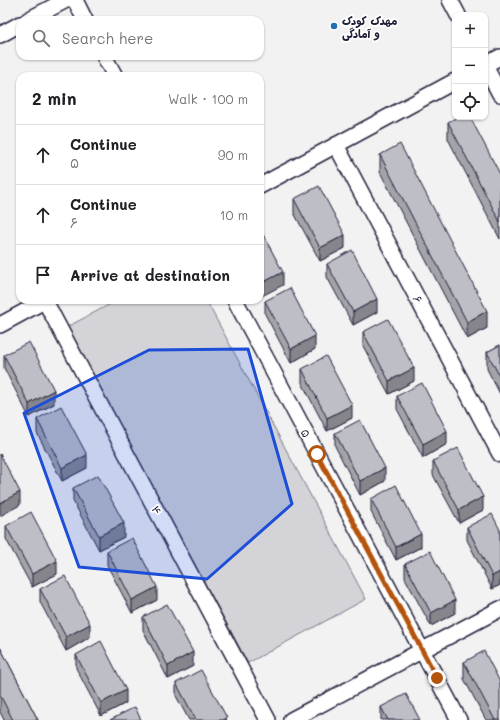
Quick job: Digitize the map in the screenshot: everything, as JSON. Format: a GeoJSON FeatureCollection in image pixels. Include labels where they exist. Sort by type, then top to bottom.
{"type":"FeatureCollection","features":[{"type":"Feature","properties":{"kind":"street"},"geometry":{"type":"LineString","coordinates":[[36,16],[66,0]]}},
{"type":"Feature","properties":{"kind":"street"},"geometry":{"type":"LineString","coordinates":[[74,0],[83,16]]}},
{"type":"Feature","properties":{"kind":"street"},"geometry":{"type":"LineString","coordinates":[[450,0],[456,12]]}},
{"type":"Feature","properties":{"kind":"street"},"geometry":{"type":"LineString","coordinates":[[0,35],[16,26]]}},
{"type":"Feature","properties":{"kind":"street"},"geometry":{"type":"LineString","coordinates":[[488,63],[500,57]]}},
{"type":"Feature","properties":{"kind":"street"},"geometry":{"type":"LineString","coordinates":[[106,60],[113,72]]}},
{"type":"Feature","properties":{"kind":"street"},"geometry":{"type":"LineString","coordinates":[[488,71],[500,94]]}},
{"type":"Feature","properties":{"kind":"street"},"geometry":{"type":"LineString","coordinates":[[264,184],[452,83]]}},
{"type":"Feature","properties":{"kind":"street","name":"۶"},"geometry":{"type":"LineString","coordinates":[[336,145],[500,454]]}},
{"type":"Feature","properties":{"kind":"street"},"geometry":{"type":"LineString","coordinates":[[0,325],[39,304]]}},
{"type":"Feature","properties":{"kind":"street","name":"۴"},"geometry":{"type":"LineString","coordinates":[[48,304],[268,720]]}},
{"type":"Feature","properties":{"kind":"street","name":"۵"},"geometry":{"type":"LineString","coordinates":[[237,304],[422,651]]}},
{"type":"Feature","properties":{"kind":"street"},"geometry":{"type":"LineString","coordinates":[[291,720],[500,609]]}},
{"type":"Feature","properties":{"kind":"street"},"geometry":{"type":"LineString","coordinates":[[422,651],[459,720]]}},
{"type":"Feature","properties":{"kind":"highlighted area"},"geometry":{"type":"Polygon","coordinates":[[[248,349],[292,504],[207,579],[79,567],[24,413],[149,350],[248,349]]]}},
{"type":"Feature","properties":{"kind":"shaded area"},"geometry":{"type":"Polygon","coordinates":[[[110,304],[208,304],[366,599],[248,663],[67,327],[110,304]]]}},
{"type":"Feature","properties":{"kind":"building"},"geometry":{"type":"Polygon","coordinates":[[[452,120],[472,120],[500,174],[500,222],[448,122],[452,120]]]}},
{"type":"Feature","properties":{"kind":"building"},"geometry":{"type":"Polygon","coordinates":[[[400,144],[487,311],[467,322],[380,155],[400,144]]]}},
{"type":"Feature","properties":{"kind":"building"},"geometry":{"type":"Polygon","coordinates":[[[319,186],[345,235],[320,248],[294,199],[319,186]]]}},
{"type":"Feature","properties":{"kind":"building"},"geometry":{"type":"Polygon","coordinates":[[[264,236],[283,272],[264,282],[264,236]]]}},
{"type":"Feature","properties":{"kind":"building"},"geometry":{"type":"Polygon","coordinates":[[[352,250],[377,299],[353,312],[327,264],[352,250]]]}},
{"type":"Feature","properties":{"kind":"building"},"geometry":{"type":"Polygon","coordinates":[[[290,288],[315,336],[291,349],[265,301],[290,288]]]}},
{"type":"Feature","properties":{"kind":"building"},"geometry":{"type":"Polygon","coordinates":[[[388,319],[414,368],[389,381],[363,332],[388,319]]]}},
{"type":"Feature","properties":{"kind":"building"},"geometry":{"type":"Polygon","coordinates":[[[29,342],[54,390],[29,404],[4,355],[29,342]]]}},
{"type":"Feature","properties":{"kind":"building"},"geometry":{"type":"Polygon","coordinates":[[[500,345],[500,377],[487,352],[500,345]]]}},
{"type":"Feature","properties":{"kind":"building"},"geometry":{"type":"Polygon","coordinates":[[[326,356],[352,405],[327,418],[302,369],[326,356]]]}},
{"type":"Feature","properties":{"kind":"building"},"geometry":{"type":"Polygon","coordinates":[[[422,383],[447,431],[423,444],[397,396],[422,383]]]}},
{"type":"Feature","properties":{"kind":"building"},"geometry":{"type":"Polygon","coordinates":[[[61,406],[87,455],[62,468],[37,419],[61,406]]]}},
{"type":"Feature","properties":{"kind":"building"},"geometry":{"type":"Polygon","coordinates":[[[360,420],[385,468],[360,481],[335,433],[360,420]]]}},
{"type":"Feature","properties":{"kind":"building"},"geometry":{"type":"Polygon","coordinates":[[[458,448],[483,497],[459,510],[433,461],[458,448]]]}},
{"type":"Feature","properties":{"kind":"building"},"geometry":{"type":"Polygon","coordinates":[[[0,454],[20,492],[0,503],[0,454]]]}},
{"type":"Feature","properties":{"kind":"building"},"geometry":{"type":"Polygon","coordinates":[[[98,475],[124,523],[99,536],[73,488],[98,475]]]}},
{"type":"Feature","properties":{"kind":"building"},"geometry":{"type":"Polygon","coordinates":[[[396,485],[421,534],[396,547],[371,499],[396,485]]]}},
{"type":"Feature","properties":{"kind":"building"},"geometry":{"type":"Polygon","coordinates":[[[31,512],[57,561],[32,574],[6,526],[31,512]]]}},
{"type":"Feature","properties":{"kind":"building"},"geometry":{"type":"Polygon","coordinates":[[[492,514],[500,530],[500,572],[492,576],[467,527],[492,514]]]}},
{"type":"Feature","properties":{"kind":"building"},"geometry":{"type":"Polygon","coordinates":[[[132,538],[157,587],[132,600],[107,551],[132,538]]]}},
{"type":"Feature","properties":{"kind":"building"},"geometry":{"type":"Polygon","coordinates":[[[430,551],[455,600],[431,613],[405,564],[430,551]]]}},
{"type":"Feature","properties":{"kind":"building"},"geometry":{"type":"Polygon","coordinates":[[[65,576],[90,624],[66,637],[40,589],[65,576]]]}},
{"type":"Feature","properties":{"kind":"building"},"geometry":{"type":"Polygon","coordinates":[[[167,604],[193,652],[168,666],[143,617],[167,604]]]}},
{"type":"Feature","properties":{"kind":"building"},"geometry":{"type":"Polygon","coordinates":[[[101,641],[126,690],[101,703],[76,655],[101,641]]]}},
{"type":"Feature","properties":{"kind":"building"},"geometry":{"type":"Polygon","coordinates":[[[0,647],[38,720],[13,720],[0,695],[0,647]]]}},
{"type":"Feature","properties":{"kind":"building"},"geometry":{"type":"Polygon","coordinates":[[[484,651],[500,682],[500,720],[495,720],[464,662],[484,651]]]}},
{"type":"Feature","properties":{"kind":"building"},"geometry":{"type":"Polygon","coordinates":[[[201,670],[227,718],[223,720],[196,720],[176,683],[201,670]]]}},
{"type":"Feature","properties":{"kind":"building"},"geometry":{"type":"Polygon","coordinates":[[[406,694],[420,720],[388,720],[381,707],[406,694]]]}},
{"type":"Feature","properties":{"kind":"building"},"geometry":{"type":"Polygon","coordinates":[[[135,707],[141,720],[110,720],[135,707]]]}},
{"type":"Feature","properties":{"kind":"place","name":"مهدک کودک و آمادگی"},"geometry":{"type":"Point","coordinates":[334,26]}},
{"type":"Feature","properties":{"kind":"route"},"geometry":{"type":"LineString","coordinates":[[317,454],[437,678]]}}]}
